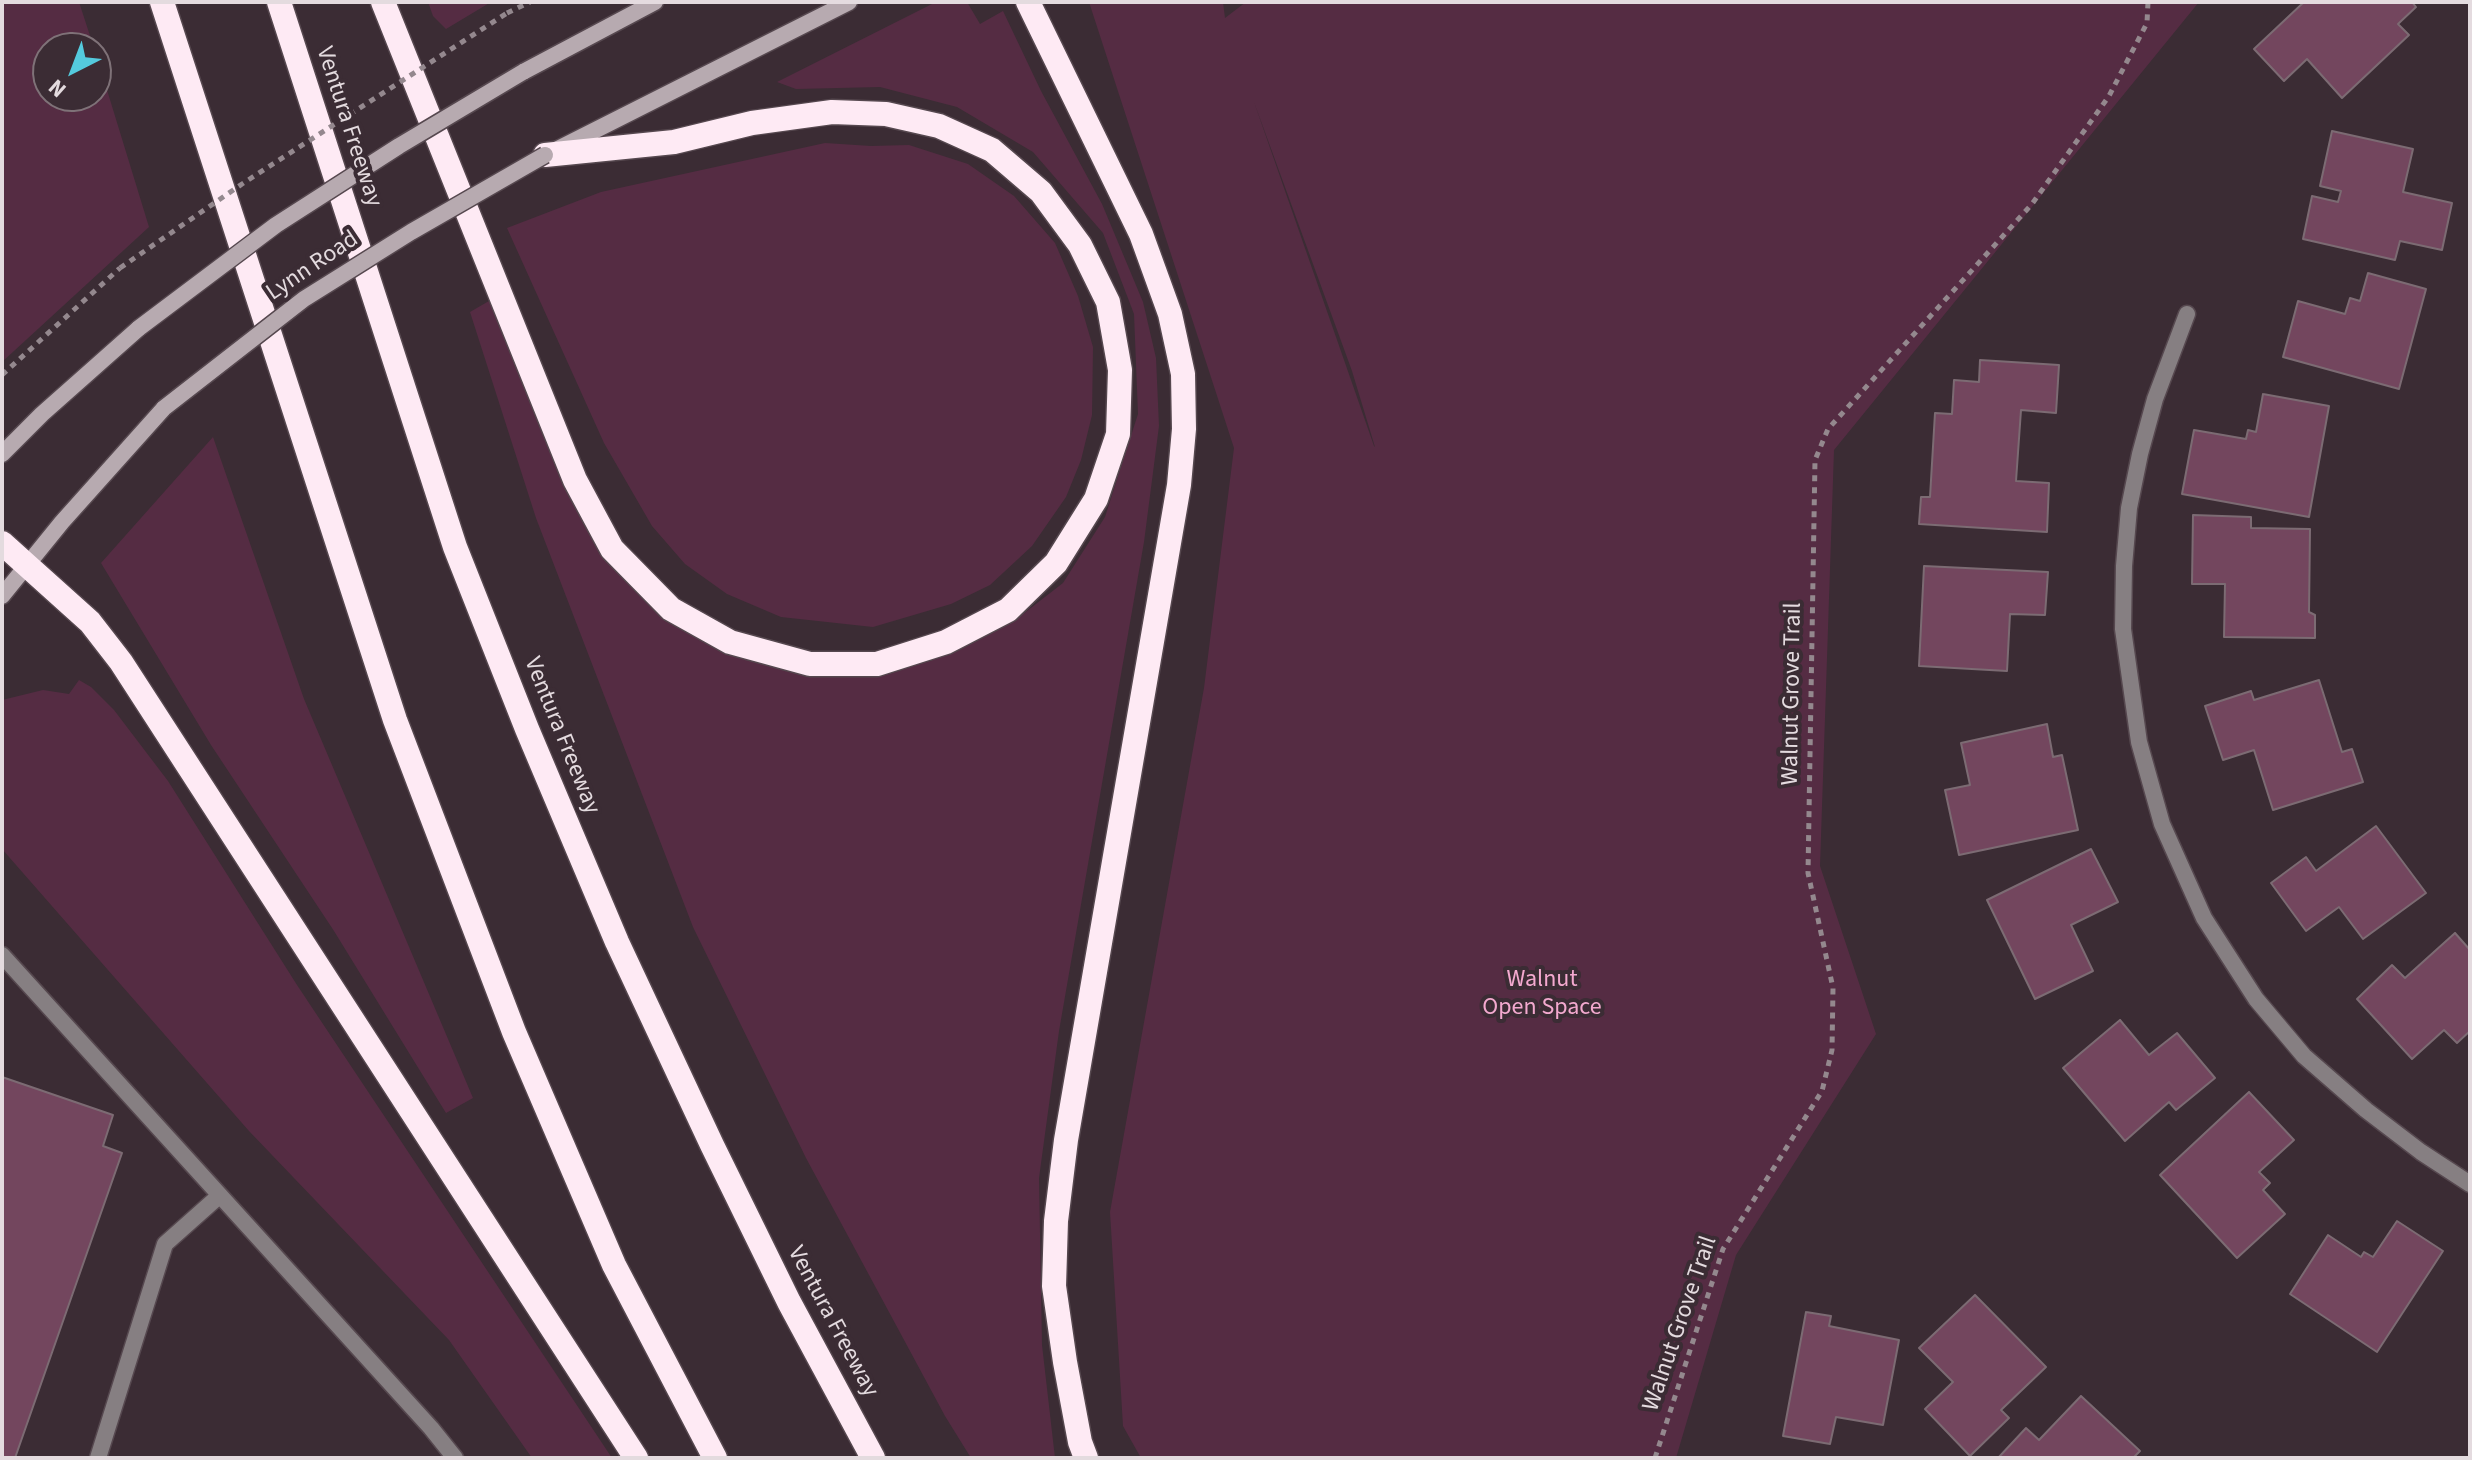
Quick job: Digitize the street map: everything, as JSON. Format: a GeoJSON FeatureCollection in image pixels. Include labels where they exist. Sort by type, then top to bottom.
{"type":"FeatureCollection","features":[{"type":"Feature","properties":{"kind":"highway"},"geometry":{"type":"LineString","coordinates":[[162,2],[395,720],[514,1032],[614,1265],[715,1458]]}},
{"type":"Feature","properties":{"kind":"highway","name":"Ventura Freeway"},"geometry":{"type":"LineString","coordinates":[[279,2],[455,547],[527,729],[617,942],[712,1145],[789,1302],[873,1458]]}},
{"type":"Feature","properties":{"kind":"highway"},"geometry":{"type":"LineString","coordinates":[[383,2],[575,480],[612,549],[671,609],[730,642],[810,664],[877,664],[946,642],[1008,610],[1056,563],[1096,499],[1118,434],[1120,370],[1108,302],[1080,245],[1041,192],[992,150],[939,126],[886,114],[832,112],[752,123],[674,142],[545,155]]}},
{"type":"Feature","properties":{"kind":"highway"},"geometry":{"type":"LineString","coordinates":[[1028,2],[1141,234],[1170,314],[1183,374],[1184,429],[1179,485],[1066,1140],[1056,1221],[1054,1286],[1070,1389],[1086,1458]]}},
{"type":"Feature","properties":{"kind":"highway"},"geometry":{"type":"LineString","coordinates":[[2,543],[28,563],[90,622],[121,662],[636,1458]]}},
{"type":"Feature","properties":{"kind":"main road"},"geometry":{"type":"LineString","coordinates":[[2,454],[139,328],[276,225],[523,72],[655,2]]}},
{"type":"Feature","properties":{"kind":"main road","name":"Lynn Road"},"geometry":{"type":"LineString","coordinates":[[2,596],[164,408],[304,299],[411,232],[545,155],[849,2]]}},
{"type":"Feature","properties":{"kind":"street"},"geometry":{"type":"LineString","coordinates":[[2187,314],[2155,399],[2140,454],[2129,508],[2124,566],[2123,629],[2139,742],[2162,824],[2204,918],[2256,999],[2304,1056],[2366,1110],[2470,1184]]}},
{"type":"Feature","properties":{"kind":"street"},"geometry":{"type":"LineString","coordinates":[[2,955],[455,1458]]}},
{"type":"Feature","properties":{"kind":"street"},"geometry":{"type":"LineString","coordinates":[[98,1458],[165,1244],[219,1196]]}},
{"type":"Feature","properties":{"kind":"path"},"geometry":{"type":"LineString","coordinates":[[2,375],[120,268],[242,184],[507,13],[530,2]]}},
{"type":"Feature","properties":{"kind":"path","name":"Walnut Grove Trail"},"geometry":{"type":"LineString","coordinates":[[1655,1458],[1723,1249],[1822,1091],[1832,1050],[1833,988],[1808,873],[1815,460],[1828,429],[2032,204],[2109,96],[2147,23],[2148,2]]}},
{"type":"Feature","properties":{"kind":"green space"},"geometry":{"type":"Polygon","coordinates":[[[2,2],[79,2],[89,32],[32,32],[32,112],[112,112],[112,106],[149,227],[2,362],[2,2]]]}},
{"type":"Feature","properties":{"kind":"green space"},"geometry":{"type":"Polygon","coordinates":[[[428,2],[491,2],[446,29],[433,16],[428,2]]]}},
{"type":"Feature","properties":{"kind":"green space"},"geometry":{"type":"Polygon","coordinates":[[[936,2],[967,2],[980,24],[1003,11],[1041,91],[1102,204],[1143,302],[1156,358],[1159,426],[1144,542],[1059,1031],[1039,1178],[1042,1345],[1055,1458],[971,1458],[945,1416],[806,1158],[693,927],[536,518],[470,312],[489,301],[517,360],[578,513],[641,596],[714,646],[817,675],[884,675],[959,650],[1014,621],[1063,583],[1105,517],[1138,414],[1134,314],[1103,233],[1033,152],[957,107],[880,87],[796,89],[777,82],[936,2]]]}},
{"type":"Feature","properties":{"kind":"green space","name":"Walnut Open Space"},"geometry":{"type":"Polygon","coordinates":[[[1089,2],[1223,2],[1225,18],[1246,2],[2199,2],[1834,450],[1820,866],[1876,1034],[1736,1255],[1676,1458],[1141,1458],[1123,1426],[1110,1212],[1204,688],[1234,448],[1089,2]],[[1254,102],[1375,447],[1352,371],[1254,102]]]}},
{"type":"Feature","properties":{"kind":"green space"},"geometry":{"type":"Polygon","coordinates":[[[825,143],[909,145],[968,164],[1014,196],[1055,243],[1078,296],[1093,347],[1092,415],[1081,460],[1066,497],[1032,546],[990,585],[951,604],[873,627],[781,617],[727,594],[685,564],[652,526],[604,443],[507,228],[601,192],[825,143]]]}},
{"type":"Feature","properties":{"kind":"green space"},"geometry":{"type":"Polygon","coordinates":[[[213,437],[304,699],[473,1098],[446,1113],[334,931],[211,745],[101,563],[213,437]]]}},
{"type":"Feature","properties":{"kind":"green space"},"geometry":{"type":"Polygon","coordinates":[[[79,680],[91,687],[114,710],[168,781],[297,985],[612,1458],[532,1458],[449,1340],[249,1131],[2,849],[2,700],[43,690],[69,694],[79,680]]]}},
{"type":"Feature","properties":{"kind":"building"},"geometry":{"type":"Polygon","coordinates":[[[2304,2],[2412,2],[2416,7],[2398,24],[2409,35],[2342,98],[2307,59],[2284,81],[2254,49],[2304,2]]]}},
{"type":"Feature","properties":{"kind":"building"},"geometry":{"type":"Polygon","coordinates":[[[2332,131],[2413,149],[2403,192],[2452,203],[2442,250],[2400,241],[2395,260],[2303,239],[2312,196],[2338,202],[2341,191],[2320,186],[2332,131]]]}},
{"type":"Feature","properties":{"kind":"building"},"geometry":{"type":"Polygon","coordinates":[[[2368,273],[2426,289],[2399,389],[2283,357],[2298,301],[2345,314],[2350,298],[2360,301],[2368,273]]]}},
{"type":"Feature","properties":{"kind":"building"},"geometry":{"type":"Polygon","coordinates":[[[1980,360],[2059,365],[2056,413],[2021,410],[2016,481],[2049,483],[2047,532],[1919,524],[1921,497],[1930,497],[1935,413],[1952,414],[1954,380],[1979,382],[1980,360]]]}},
{"type":"Feature","properties":{"kind":"building"},"geometry":{"type":"Polygon","coordinates":[[[2263,394],[2329,406],[2309,517],[2182,494],[2194,430],[2246,439],[2248,430],[2256,432],[2263,394]]]}},
{"type":"Feature","properties":{"kind":"building"},"geometry":{"type":"Polygon","coordinates":[[[2193,515],[2251,517],[2251,528],[2310,529],[2309,612],[2315,615],[2315,638],[2224,637],[2225,584],[2192,584],[2193,515]]]}},
{"type":"Feature","properties":{"kind":"building"},"geometry":{"type":"Polygon","coordinates":[[[1924,566],[2048,572],[2045,615],[2010,614],[2007,671],[1919,666],[1924,566]]]}},
{"type":"Feature","properties":{"kind":"building"},"geometry":{"type":"Polygon","coordinates":[[[2319,680],[2342,752],[2352,749],[2363,782],[2273,810],[2254,750],[2223,760],[2205,706],[2251,691],[2254,700],[2319,680]]]}},
{"type":"Feature","properties":{"kind":"building"},"geometry":{"type":"Polygon","coordinates":[[[2047,724],[2053,757],[2062,755],[2078,830],[1959,855],[1945,790],[1970,785],[1961,743],[2047,724]]]}},
{"type":"Feature","properties":{"kind":"building"},"geometry":{"type":"Polygon","coordinates":[[[2376,826],[2426,893],[2363,939],[2339,907],[2306,931],[2271,883],[2306,857],[2316,871],[2376,826]]]}},
{"type":"Feature","properties":{"kind":"building"},"geometry":{"type":"Polygon","coordinates":[[[2091,849],[2118,902],[2071,925],[2093,971],[2035,999],[1987,900],[2091,849]]]}},
{"type":"Feature","properties":{"kind":"building"},"geometry":{"type":"Polygon","coordinates":[[[2455,933],[2470,950],[2470,1031],[2457,1043],[2444,1030],[2412,1059],[2357,999],[2392,965],[2405,978],[2455,933]]]}},
{"type":"Feature","properties":{"kind":"building"},"geometry":{"type":"Polygon","coordinates":[[[2120,1020],[2149,1055],[2177,1033],[2215,1078],[2176,1110],[2169,1102],[2125,1141],[2063,1068],[2120,1020]]]}},
{"type":"Feature","properties":{"kind":"building"},"geometry":{"type":"Polygon","coordinates":[[[2,1077],[113,1115],[103,1146],[122,1153],[15,1458],[2,1458],[2,1077]]]}},
{"type":"Feature","properties":{"kind":"building"},"geometry":{"type":"Polygon","coordinates":[[[2249,1092],[2294,1140],[2259,1172],[2270,1183],[2263,1190],[2285,1214],[2237,1258],[2160,1175],[2249,1092]]]}},
{"type":"Feature","properties":{"kind":"building"},"geometry":{"type":"Polygon","coordinates":[[[2397,1221],[2443,1251],[2377,1352],[2290,1294],[2328,1235],[2361,1257],[2364,1252],[2373,1257],[2397,1221]]]}},
{"type":"Feature","properties":{"kind":"building"},"geometry":{"type":"Polygon","coordinates":[[[1975,1295],[2046,1367],[2001,1410],[2009,1418],[1970,1456],[1925,1409],[1953,1382],[1919,1348],[1975,1295]]]}},
{"type":"Feature","properties":{"kind":"building"},"geometry":{"type":"Polygon","coordinates":[[[1806,1312],[1831,1316],[1829,1326],[1899,1340],[1883,1425],[1836,1417],[1830,1444],[1783,1436],[1806,1312]]]}},
{"type":"Feature","properties":{"kind":"building"},"geometry":{"type":"Polygon","coordinates":[[[2081,1396],[2140,1451],[2133,1458],[1998,1458],[2026,1428],[2039,1440],[2081,1396]]]}}]}
